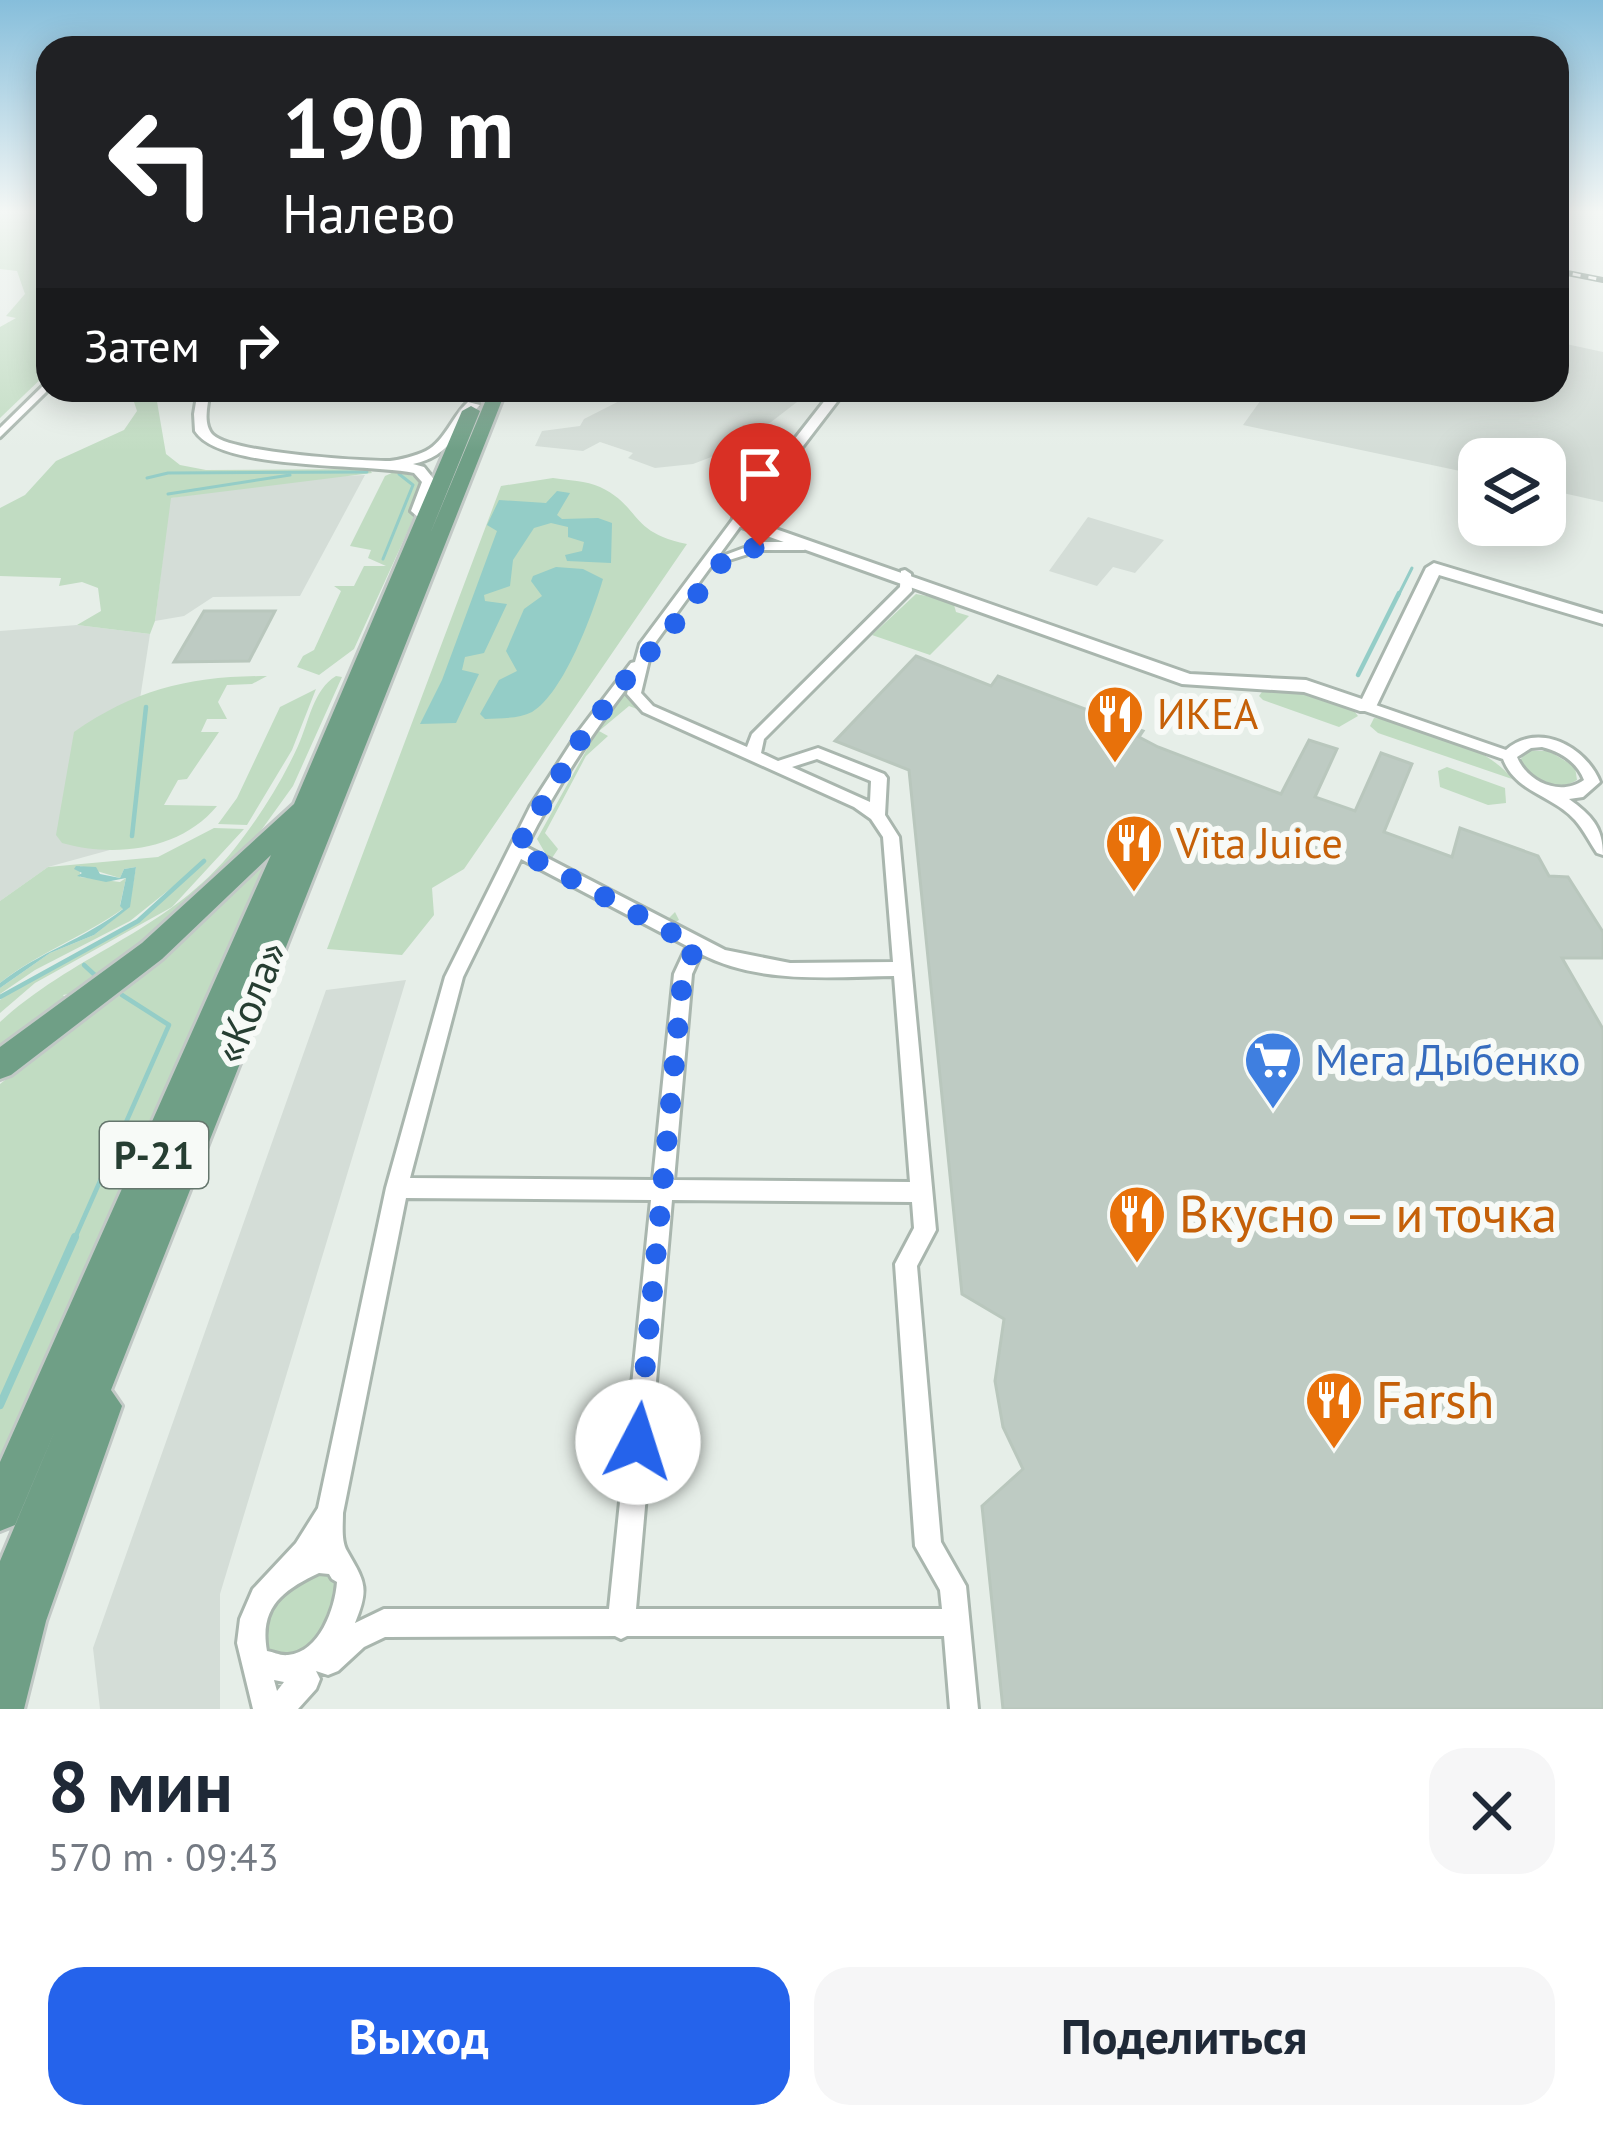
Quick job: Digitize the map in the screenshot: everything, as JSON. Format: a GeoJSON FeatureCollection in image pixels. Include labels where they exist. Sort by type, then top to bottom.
{"type":"FeatureCollection","features":[{"type":"Feature","properties":{"kind":"main road","name":"«Кола»"},"geometry":{"type":"LineString","coordinates":[[0,1510],[308,801],[474,402]]}},
{"type":"Feature","properties":{"kind":"main road","name":"«Кола»"},"geometry":{"type":"LineString","coordinates":[[0,1613],[494,402]]}},
{"type":"Feature","properties":{"kind":"main road"},"geometry":{"type":"LineString","coordinates":[[0,1067],[209,902],[308,801]]}},
{"type":"Feature","properties":{"kind":"main road"},"geometry":{"type":"LineString","coordinates":[[1,1709],[24,1621],[94,1432],[136,1282]]}},
{"type":"Feature","properties":{"kind":"street"},"geometry":{"type":"LineString","coordinates":[[0,434],[36,396]]}},
{"type":"Feature","properties":{"kind":"street"},"geometry":{"type":"LineString","coordinates":[[202,402],[202,432],[216,445],[245,453],[410,467],[425,474],[428,486],[418,511],[425,518]]}},
{"type":"Feature","properties":{"kind":"street"},"geometry":{"type":"LineString","coordinates":[[381,465],[416,460],[441,449],[473,402]]}},
{"type":"Feature","properties":{"kind":"street"},"geometry":{"type":"LineString","coordinates":[[832,402],[745,522],[645,646],[634,686],[638,701],[832,788],[878,815],[891,836],[925,1230],[906,1264],[928,1546],[953,1586],[964,1709]]}},
{"type":"Feature","properties":{"kind":"street"},"geometry":{"type":"LineString","coordinates":[[256,1663],[278,1679],[322,1666],[352,1618],[353,1596],[332,1545],[330,1513],[398,1188],[454,977],[516,849],[584,734],[726,557],[745,522],[766,502],[835,402]]}},
{"type":"Feature","properties":{"kind":"street"},"geometry":{"type":"LineString","coordinates":[[766,502],[772,524],[800,542]]}},
{"type":"Feature","properties":{"kind":"street"},"geometry":{"type":"LineString","coordinates":[[745,522],[905,584],[962,598]]}},
{"type":"Feature","properties":{"kind":"street"},"geometry":{"type":"LineString","coordinates":[[726,557],[760,546],[800,542]]}},
{"type":"Feature","properties":{"kind":"street"},"geometry":{"type":"LineString","coordinates":[[1367,707],[1434,568],[1603,619]]}},
{"type":"Feature","properties":{"kind":"street"},"geometry":{"type":"LineString","coordinates":[[905,584],[962,598],[1188,680],[1306,686],[1509,756],[1519,776],[1580,815],[1603,849]]}},
{"type":"Feature","properties":{"kind":"street"},"geometry":{"type":"LineString","coordinates":[[753,756],[757,737],[905,584]]}},
{"type":"Feature","properties":{"kind":"street"},"geometry":{"type":"LineString","coordinates":[[1509,756],[1514,747],[1526,743],[1569,752],[1592,775],[1578,804],[1580,815]]}},
{"type":"Feature","properties":{"kind":"street"},"geometry":{"type":"LineString","coordinates":[[781,765],[818,753],[878,778],[878,815]]}},
{"type":"Feature","properties":{"kind":"street"},"geometry":{"type":"LineString","coordinates":[[1549,792],[1582,792]]}},
{"type":"Feature","properties":{"kind":"street"},"geometry":{"type":"LineString","coordinates":[[516,849],[696,946],[768,968],[901,969]]}},
{"type":"Feature","properties":{"kind":"street"},"geometry":{"type":"LineString","coordinates":[[620,1625],[683,974],[696,946]]}},
{"type":"Feature","properties":{"kind":"street"},"geometry":{"type":"LineString","coordinates":[[398,1188],[922,1192]]}},
{"type":"Feature","properties":{"kind":"street"},"geometry":{"type":"LineString","coordinates":[[267,1709],[250,1643],[253,1619],[330,1513]]}},
{"type":"Feature","properties":{"kind":"street"},"geometry":{"type":"LineString","coordinates":[[278,1579],[296,1567],[316,1562],[344,1575],[365,1610],[384,1623]]}},
{"type":"Feature","properties":{"kind":"street"},"geometry":{"type":"LineString","coordinates":[[279,1709],[354,1636],[384,1623],[957,1622]]}},
{"type":"Feature","properties":{"kind":"shaded area"},"geometry":{"type":"Polygon","coordinates":[[[1569,345],[1603,352],[1603,502],[1566,494],[1566,438],[1458,438],[1458,471],[1243,425],[1259,402],[1569,402],[1569,345]]]}},
{"type":"Feature","properties":{"kind":"shaded area"},"geometry":{"type":"Polygon","coordinates":[[[617,402],[797,402],[740,446],[693,464],[655,468],[628,458],[633,453],[600,442],[583,451],[535,446],[542,431],[580,426],[584,419],[617,402]]]}},
{"type":"Feature","properties":{"kind":"shaded area"},"geometry":{"type":"Polygon","coordinates":[[[365,475],[300,596],[213,597],[184,616],[155,621],[170,498],[305,478],[365,475]]]}},
{"type":"Feature","properties":{"kind":"shaded area"},"geometry":{"type":"Polygon","coordinates":[[[1088,517],[1164,540],[1135,573],[1113,567],[1097,586],[1049,571],[1088,517]]]}},
{"type":"Feature","properties":{"kind":"shaded area"},"geometry":{"type":"Polygon","coordinates":[[[77,625],[150,634],[117,848],[48,867],[0,901],[0,631],[77,625]]]}},
{"type":"Feature","properties":{"kind":"shaded area"},"geometry":{"type":"Polygon","coordinates":[[[406,980],[220,1594],[220,1709],[100,1709],[93,1648],[326,990],[406,980]]]}},
{"type":"Feature","properties":{"kind":"green space"},"geometry":{"type":"Polygon","coordinates":[[[36,292],[36,384],[0,418],[0,327],[16,318],[6,316],[25,294],[36,292]]]}},
{"type":"Feature","properties":{"kind":"green space"},"geometry":{"type":"Polygon","coordinates":[[[134,402],[157,402],[166,454],[180,465],[206,470],[369,469],[372,473],[171,498],[150,634],[77,625],[101,611],[98,588],[82,582],[59,586],[61,578],[0,576],[0,508],[25,495],[56,461],[124,430],[137,411],[134,402]]]}},
{"type":"Feature","properties":{"kind":"green space"},"geometry":{"type":"Polygon","coordinates":[[[396,471],[422,479],[422,500],[354,649],[319,675],[297,667],[314,650],[341,591],[334,586],[354,586],[364,566],[386,566],[368,558],[371,550],[350,546],[385,476],[396,471]]]}},
{"type":"Feature","properties":{"kind":"green space"},"geometry":{"type":"Polygon","coordinates":[[[553,478],[600,487],[654,533],[687,544],[464,869],[432,888],[434,915],[402,955],[327,949],[501,486],[553,478]]]}},
{"type":"Feature","properties":{"kind":"green space"},"geometry":{"type":"Polygon","coordinates":[[[916,594],[953,601],[956,612],[969,616],[930,655],[872,635],[916,594]]]}},
{"type":"Feature","properties":{"kind":"green space"},"geometry":{"type":"Polygon","coordinates":[[[267,676],[252,684],[227,685],[218,702],[227,719],[207,719],[201,732],[219,732],[187,779],[178,780],[164,805],[217,806],[202,821],[146,847],[104,850],[62,843],[56,835],[74,732],[120,705],[165,688],[267,676]]]}},
{"type":"Feature","properties":{"kind":"green space"},"geometry":{"type":"Polygon","coordinates":[[[336,676],[342,677],[293,786],[237,864],[86,991],[63,995],[69,1003],[0,1058],[0,1022],[60,977],[181,901],[235,848],[285,772],[317,698],[336,676]]]}},
{"type":"Feature","properties":{"kind":"green space"},"geometry":{"type":"Polygon","coordinates":[[[630,686],[637,709],[629,706],[599,731],[608,736],[586,756],[545,833],[558,849],[552,858],[667,920],[675,912],[679,920],[670,925],[548,858],[537,839],[597,731],[630,686]]]}},
{"type":"Feature","properties":{"kind":"green space"},"geometry":{"type":"Polygon","coordinates":[[[316,689],[292,750],[247,825],[218,824],[237,798],[280,707],[316,689]]]}},
{"type":"Feature","properties":{"kind":"green space"},"geometry":{"type":"Polygon","coordinates":[[[1264,689],[1329,696],[1358,716],[1339,727],[1263,700],[1259,696],[1264,689]]]}},
{"type":"Feature","properties":{"kind":"green space"},"geometry":{"type":"Polygon","coordinates":[[[1374,718],[1449,738],[1487,757],[1512,779],[1378,733],[1370,726],[1374,718]]]}},
{"type":"Feature","properties":{"kind":"green space"},"geometry":{"type":"Polygon","coordinates":[[[1526,751],[1549,751],[1575,767],[1577,780],[1553,785],[1537,779],[1519,762],[1526,751]]]}},
{"type":"Feature","properties":{"kind":"green space"},"geometry":{"type":"Polygon","coordinates":[[[1447,767],[1505,788],[1506,803],[1488,805],[1440,787],[1438,771],[1447,767]]]}},
{"type":"Feature","properties":{"kind":"green space"},"geometry":{"type":"Polygon","coordinates":[[[214,828],[244,829],[172,907],[35,983],[0,1013],[0,1000],[13,989],[139,922],[205,861],[130,921],[35,970],[0,994],[0,988],[50,953],[94,935],[129,907],[136,867],[124,869],[120,878],[80,866],[80,877],[120,882],[126,878],[120,905],[124,908],[0,983],[0,901],[48,867],[158,857],[214,828]]]}},
{"type":"Feature","properties":{"kind":"green space"},"geometry":{"type":"Polygon","coordinates":[[[263,860],[270,861],[0,1476],[0,1084],[194,931],[263,860]]]}},
{"type":"Feature","properties":{"kind":"green space"},"geometry":{"type":"Polygon","coordinates":[[[320,1572],[337,1581],[344,1597],[312,1660],[267,1652],[262,1630],[277,1593],[320,1572]]]}},
{"type":"Feature","properties":{"kind":"water"},"geometry":{"type":"Polygon","coordinates":[[[557,491],[570,493],[557,515],[562,519],[598,518],[612,523],[611,563],[567,561],[565,555],[582,551],[584,542],[568,537],[568,527],[551,523],[534,528],[513,560],[510,586],[484,595],[485,601],[507,604],[484,653],[465,657],[462,670],[479,674],[456,723],[420,724],[442,680],[497,531],[487,525],[499,500],[546,503],[557,491]]]}},
{"type":"Feature","properties":{"kind":"water"},"geometry":{"type":"Polygon","coordinates":[[[556,567],[583,569],[603,579],[576,651],[555,688],[532,712],[485,719],[480,714],[499,680],[517,671],[506,651],[524,609],[542,596],[531,581],[533,576],[556,567]]]}},
{"type":"Feature","properties":{"kind":"water"},"geometry":{"type":"Polygon","coordinates":[[[76,866],[96,867],[100,874],[120,878],[124,869],[136,867],[130,907],[94,935],[50,953],[0,988],[15,972],[123,909],[126,878],[106,882],[77,876],[82,873],[76,866]]]}},
{"type":"Feature","properties":{"kind":"building"},"geometry":{"type":"Polygon","coordinates":[[[204,611],[275,611],[249,661],[174,662],[204,611]]]}},
{"type":"Feature","properties":{"kind":"building","name":"Мега Дыбенко"},"geometry":{"type":"Polygon","coordinates":[[[916,656],[991,686],[998,676],[1143,731],[1139,737],[1158,747],[1281,794],[1309,740],[1337,749],[1315,797],[1355,811],[1381,753],[1412,764],[1384,832],[1452,857],[1460,828],[1538,856],[1549,876],[1568,877],[1603,932],[1603,958],[1562,958],[1603,1029],[1603,1709],[1003,1709],[982,1506],[1023,1469],[1003,1427],[995,1381],[1004,1319],[962,1294],[909,770],[835,741],[916,656]]]}},
{"type":"Feature","properties":{"kind":"waterway"},"geometry":{"type":"LineString","coordinates":[[147,478],[168,473],[367,472]]}},
{"type":"Feature","properties":{"kind":"waterway"},"geometry":{"type":"LineString","coordinates":[[383,559],[413,485],[399,474]]}},
{"type":"Feature","properties":{"kind":"waterway"},"geometry":{"type":"LineString","coordinates":[[168,494],[290,475]]}},
{"type":"Feature","properties":{"kind":"waterway"},"geometry":{"type":"LineString","coordinates":[[1398,596],[1412,568]]}},
{"type":"Feature","properties":{"kind":"waterway"},"geometry":{"type":"LineString","coordinates":[[1358,675],[1399,593]]}},
{"type":"Feature","properties":{"kind":"waterway"},"geometry":{"type":"LineString","coordinates":[[132,836],[146,707]]}},
{"type":"Feature","properties":{"kind":"waterway"},"geometry":{"type":"LineString","coordinates":[[0,997],[138,921],[204,861]]}},
{"type":"Feature","properties":{"kind":"waterway"},"geometry":{"type":"LineString","coordinates":[[84,965],[97,977]]}},
{"type":"Feature","properties":{"kind":"waterway"},"geometry":{"type":"LineString","coordinates":[[74,1240],[169,1025],[122,995]]}},
{"type":"Feature","properties":{"kind":"waterway"},"geometry":{"type":"LineString","coordinates":[[0,1405],[75,1237]]}},
{"type":"Feature","properties":{"kind":"place","name":"ИКЕА"},"geometry":{"type":"Point","coordinates":[1115,765]}},
{"type":"Feature","properties":{"kind":"place","name":"Vita Juice"},"geometry":{"type":"Point","coordinates":[1134,894]}},
{"type":"Feature","properties":{"kind":"place","name":"Мега Дыбенко"},"geometry":{"type":"Point","coordinates":[1273,1111]}},
{"type":"Feature","properties":{"kind":"place","name":"Вкусно — и точка"},"geometry":{"type":"Point","coordinates":[1137,1265]}},
{"type":"Feature","properties":{"kind":"place","name":"Farsh"},"geometry":{"type":"Point","coordinates":[1334,1451]}},
{"type":"Feature","properties":{"kind":"route"},"geometry":{"type":"LineString","coordinates":[[638,1442],[683,974],[696,946],[516,849],[584,734],[644,656],[656,648],[726,557],[760,546]]}}]}
